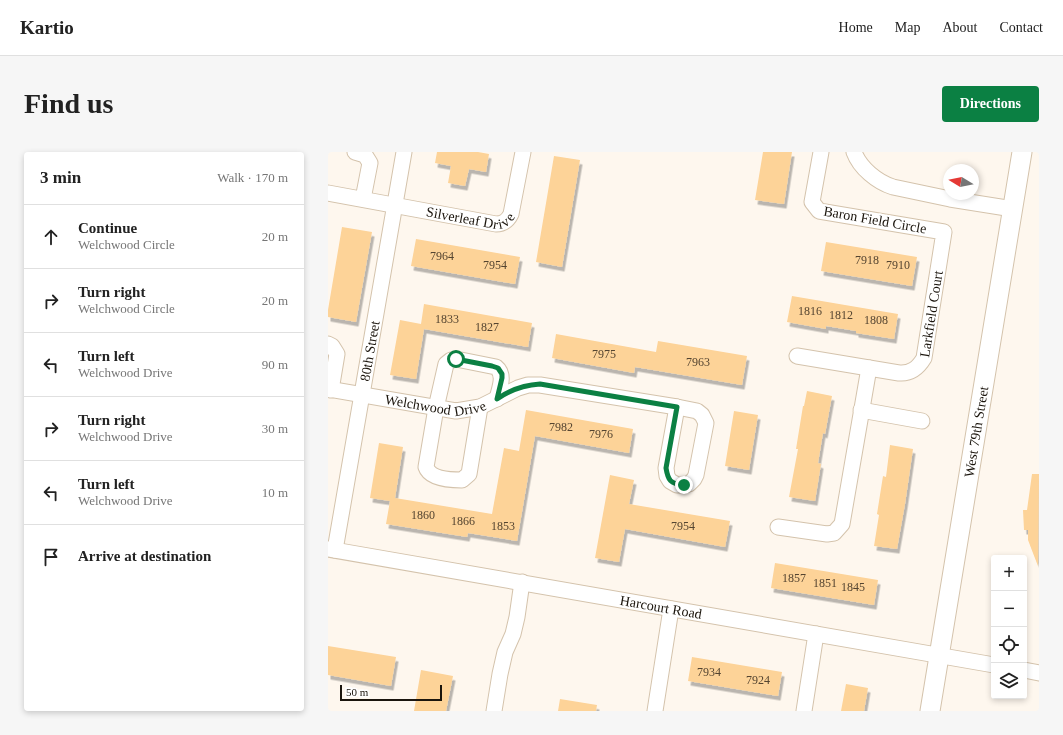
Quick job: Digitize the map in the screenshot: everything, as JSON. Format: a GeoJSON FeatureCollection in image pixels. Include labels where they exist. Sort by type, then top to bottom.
{"type":"FeatureCollection","features":[{"type":"Feature","properties":{"kind":"main road","name":"West 79th Street"},"geometry":{"type":"LineString","coordinates":[[930,711],[1022,152]]}},
{"type":"Feature","properties":{"kind":"street"},"geometry":{"type":"LineString","coordinates":[[355,152],[365,155],[370,163],[363,199]]}},
{"type":"Feature","properties":{"kind":"street","name":"80th Street"},"geometry":{"type":"LineString","coordinates":[[331,549],[361,395],[404,152]]}},
{"type":"Feature","properties":{"kind":"street","name":"Silverleaf Drive"},"geometry":{"type":"LineString","coordinates":[[328,193],[501,224],[512,214],[523,152]]}},
{"type":"Feature","properties":{"kind":"street","name":"Baron Field Circle"},"geometry":{"type":"LineString","coordinates":[[821,152],[812,202],[819,211],[944,232]]}},
{"type":"Feature","properties":{"kind":"street"},"geometry":{"type":"LineString","coordinates":[[854,152],[857,158],[870,173],[893,188],[1013,209]]}},
{"type":"Feature","properties":{"kind":"street","name":"Larkfield Court"},"geometry":{"type":"LineString","coordinates":[[797,356],[903,373],[913,371],[924,358],[944,232]]}},
{"type":"Feature","properties":{"kind":"street","name":"Welchwood Drive"},"geometry":{"type":"LineString","coordinates":[[328,344],[335,349],[337,354],[330,389],[361,395],[456,411],[480,407],[512,390],[540,384],[677,407],[697,411],[702,415],[706,423],[696,475],[689,484],[684,485],[676,485],[670,481],[667,476],[666,468],[677,407]]}},
{"type":"Feature","properties":{"kind":"street"},"geometry":{"type":"LineString","coordinates":[[480,407],[469,474],[466,478],[458,480],[434,476],[427,471],[426,466],[436,408],[444,368],[448,362],[453,359],[498,368],[502,374],[502,378],[497,399]]}},
{"type":"Feature","properties":{"kind":"street"},"geometry":{"type":"LineString","coordinates":[[778,527],[828,534],[834,533],[840,527],[869,368]]}},
{"type":"Feature","properties":{"kind":"street"},"geometry":{"type":"LineString","coordinates":[[861,410],[922,421]]}},
{"type":"Feature","properties":{"kind":"street","name":"Harcourt Road"},"geometry":{"type":"LineString","coordinates":[[331,549],[991,664]]}},
{"type":"Feature","properties":{"kind":"street"},"geometry":{"type":"LineString","coordinates":[[494,711],[503,660],[513,634],[517,617],[522,582]]}},
{"type":"Feature","properties":{"kind":"street"},"geometry":{"type":"LineString","coordinates":[[655,711],[671,609]]}},
{"type":"Feature","properties":{"kind":"street"},"geometry":{"type":"LineString","coordinates":[[804,711],[816,634]]}},
{"type":"Feature","properties":{"kind":"street"},"geometry":{"type":"LineString","coordinates":[[1027,671],[1039,673]]}},
{"type":"Feature","properties":{"kind":"building"},"geometry":{"type":"Polygon","coordinates":[[[437,152],[478,152],[489,154],[486,172],[469,169],[465,186],[448,183],[451,166],[435,163],[437,152]]]}},
{"type":"Feature","properties":{"kind":"building"},"geometry":{"type":"Polygon","coordinates":[[[763,152],[792,152],[784,204],[755,200],[763,152]]]}},
{"type":"Feature","properties":{"kind":"building"},"geometry":{"type":"Polygon","coordinates":[[[554,156],[580,160],[562,267],[536,262],[554,156]]]}},
{"type":"Feature","properties":{"kind":"building"},"geometry":{"type":"Polygon","coordinates":[[[342,227],[372,232],[356,322],[328,317],[342,227]]]}},
{"type":"Feature","properties":{"kind":"building"},"geometry":{"type":"Polygon","coordinates":[[[416,239],[520,257],[515,284],[411,266],[416,239]]]}},
{"type":"Feature","properties":{"kind":"building"},"geometry":{"type":"Polygon","coordinates":[[[826,242],[917,257],[912,286],[821,271],[826,242]]]}},
{"type":"Feature","properties":{"kind":"building"},"geometry":{"type":"Polygon","coordinates":[[[792,296],[898,314],[894,339],[856,333],[856,331],[826,326],[826,329],[787,322],[792,296]]]}},
{"type":"Feature","properties":{"kind":"building"},"geometry":{"type":"Polygon","coordinates":[[[424,304],[532,323],[528,347],[424,329],[416,379],[390,375],[400,320],[421,324],[424,304]]]}},
{"type":"Feature","properties":{"kind":"building"},"geometry":{"type":"Polygon","coordinates":[[[556,334],[656,352],[658,341],[747,356],[742,385],[635,367],[634,373],[552,358],[556,334]]]}},
{"type":"Feature","properties":{"kind":"building"},"geometry":{"type":"Polygon","coordinates":[[[807,391],[832,396],[825,434],[823,433],[818,463],[821,464],[815,501],[789,497],[798,449],[796,449],[803,406],[807,391]]]}},
{"type":"Feature","properties":{"kind":"building"},"geometry":{"type":"Polygon","coordinates":[[[526,410],[633,429],[629,453],[535,436],[517,541],[468,533],[467,537],[386,524],[390,501],[370,498],[379,443],[403,447],[395,498],[492,514],[504,448],[519,451],[526,410]]]}},
{"type":"Feature","properties":{"kind":"building"},"geometry":{"type":"Polygon","coordinates":[[[734,411],[758,415],[749,470],[725,466],[734,411]]]}},
{"type":"Feature","properties":{"kind":"building"},"geometry":{"type":"Polygon","coordinates":[[[890,445],[913,449],[897,549],[874,546],[883,476],[886,477],[890,445]]]}},
{"type":"Feature","properties":{"kind":"building"},"geometry":{"type":"Polygon","coordinates":[[[1032,474],[1039,474],[1038,566],[1028,540],[1028,530],[1024,530],[1023,510],[1027,510],[1032,474]]]}},
{"type":"Feature","properties":{"kind":"building"},"geometry":{"type":"Polygon","coordinates":[[[610,475],[634,480],[629,504],[730,521],[725,547],[625,529],[619,562],[595,558],[610,475]]]}},
{"type":"Feature","properties":{"kind":"building"},"geometry":{"type":"Polygon","coordinates":[[[775,563],[878,580],[874,605],[771,588],[775,563]]]}},
{"type":"Feature","properties":{"kind":"building"},"geometry":{"type":"Polygon","coordinates":[[[328,646],[396,657],[391,686],[328,675],[328,646]]]}},
{"type":"Feature","properties":{"kind":"building"},"geometry":{"type":"Polygon","coordinates":[[[692,657],[782,672],[778,696],[688,681],[692,657]]]}},
{"type":"Feature","properties":{"kind":"building"},"geometry":{"type":"Polygon","coordinates":[[[421,670],[453,676],[446,711],[414,711],[421,670]]]}},
{"type":"Feature","properties":{"kind":"building"},"geometry":{"type":"Polygon","coordinates":[[[846,684],[868,688],[864,711],[841,711],[846,684]]]}},
{"type":"Feature","properties":{"kind":"building"},"geometry":{"type":"Polygon","coordinates":[[[560,699],[597,705],[596,711],[558,711],[560,699]]]}},
{"type":"Feature","properties":{"kind":"route"},"geometry":{"type":"LineString","coordinates":[[456,359],[498,368],[502,374],[502,378],[497,399],[512,390],[540,384],[677,407],[666,468],[667,476],[670,481],[676,485],[684,485]]}}]}
